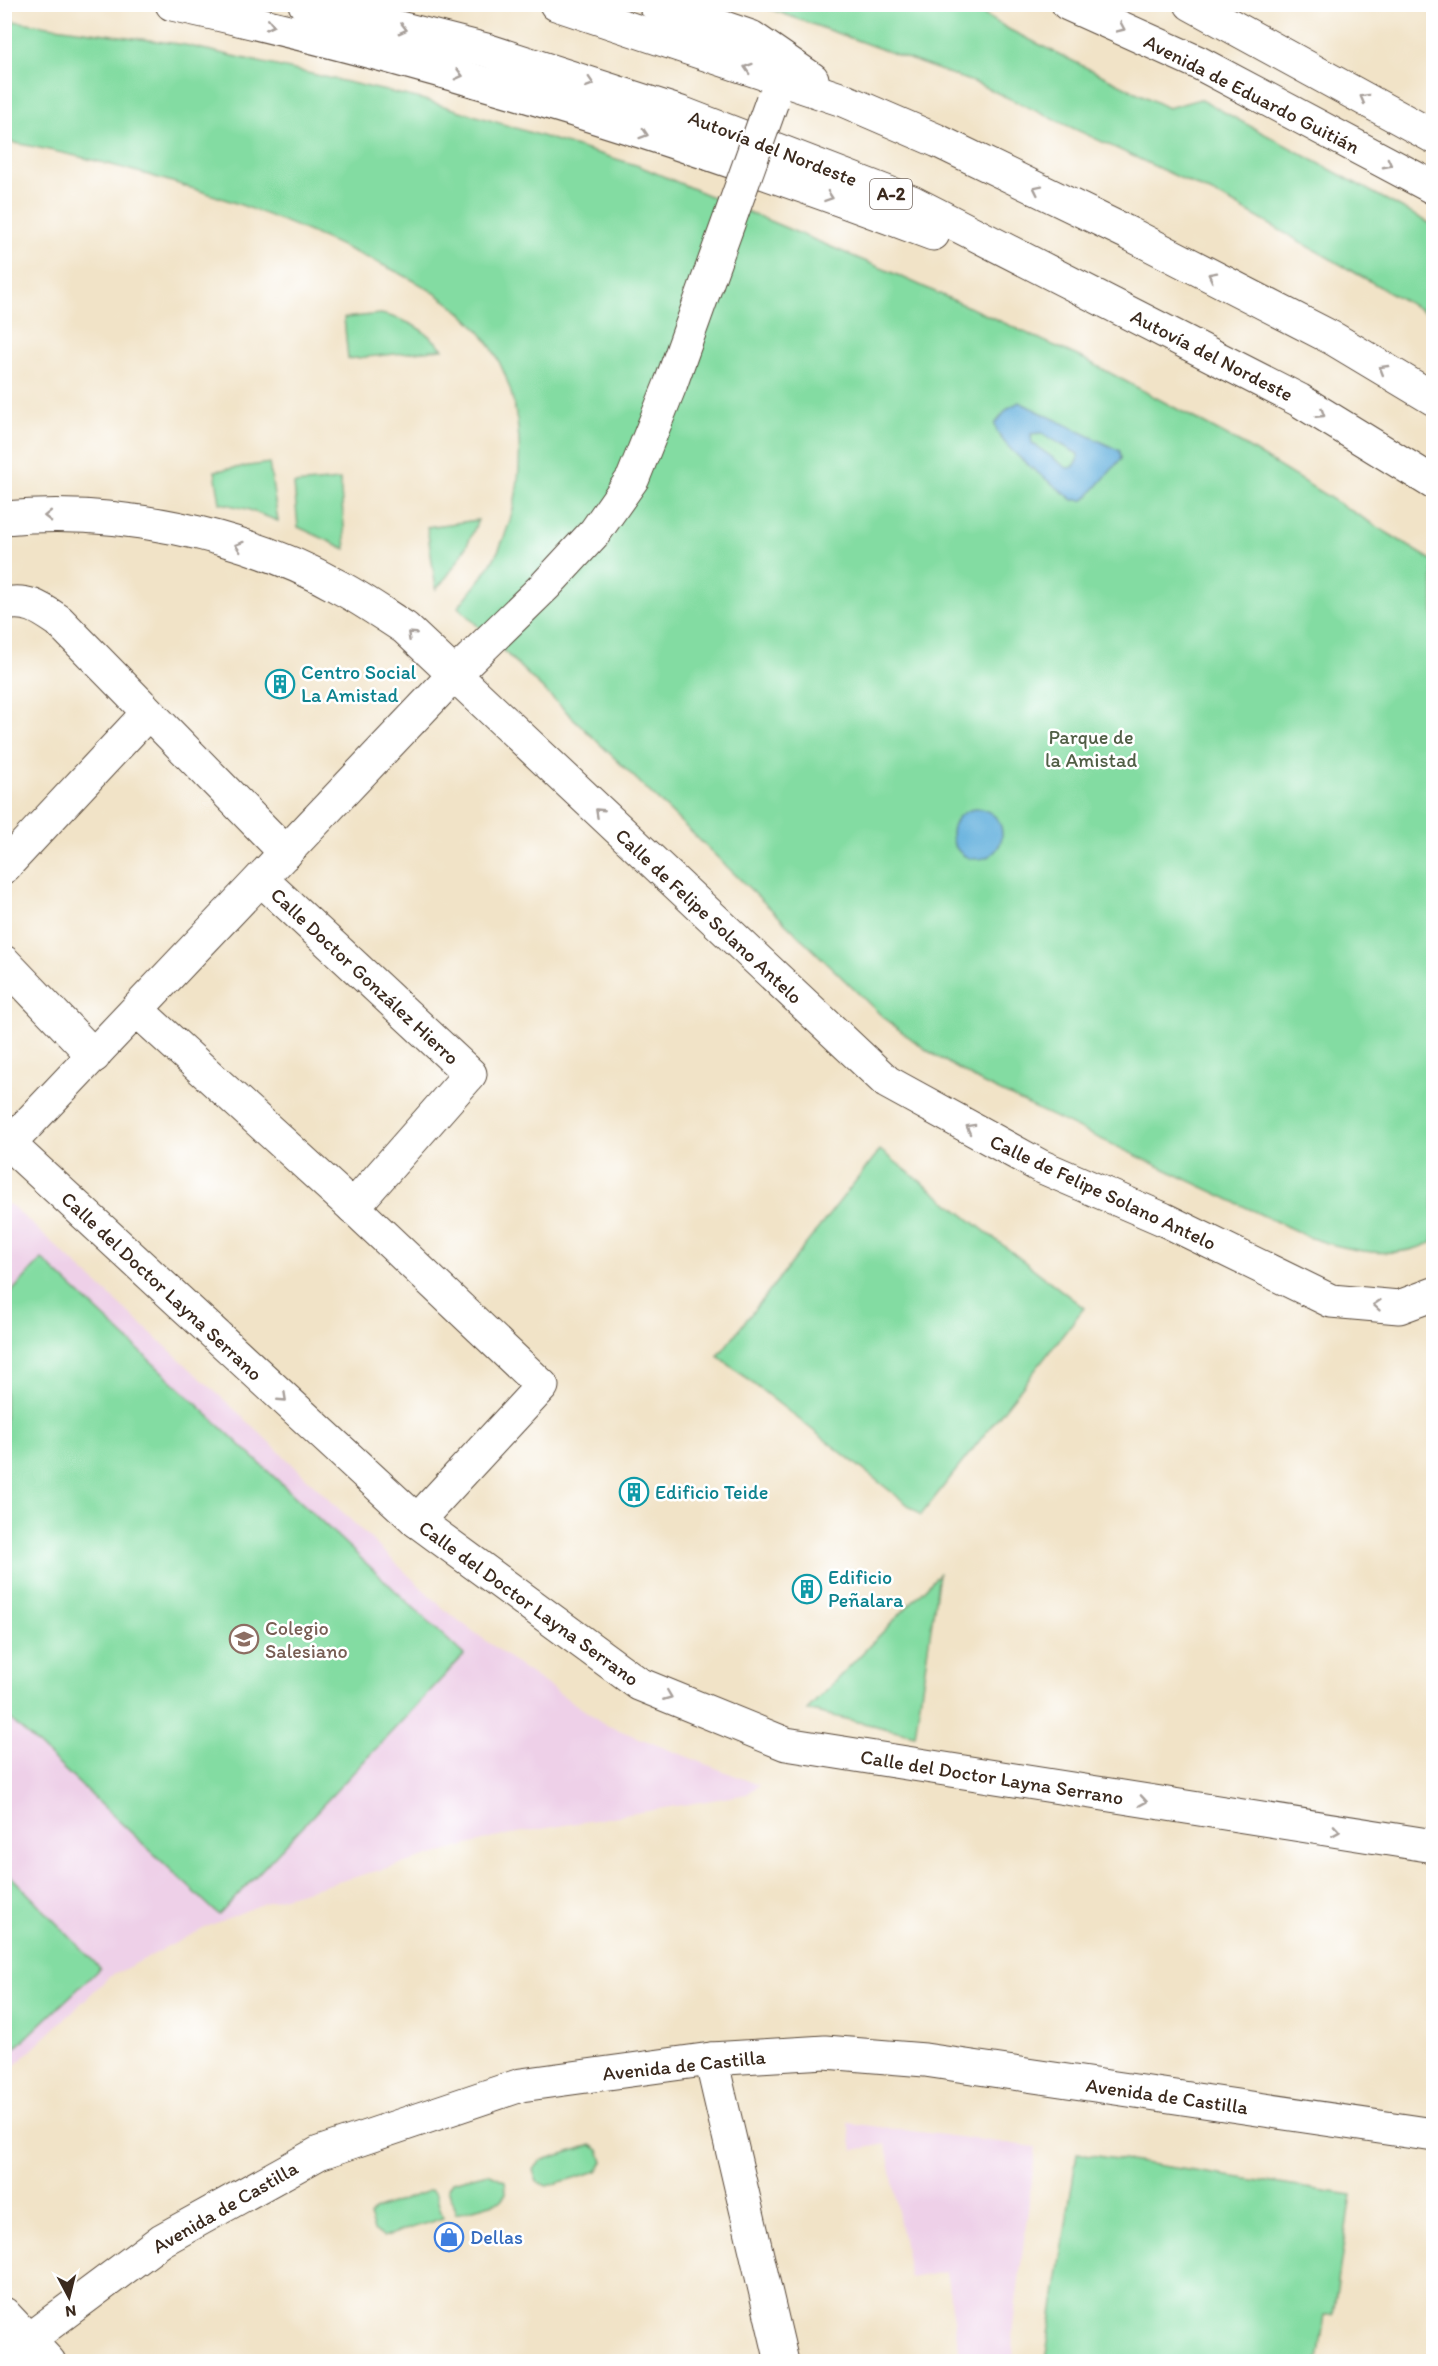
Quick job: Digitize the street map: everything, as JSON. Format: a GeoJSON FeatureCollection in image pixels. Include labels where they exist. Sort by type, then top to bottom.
{"type":"FeatureCollection","features":[{"type":"Feature","properties":{"kind":"main road"},"geometry":{"type":"LineString","coordinates":[[172,4],[290,30],[479,80],[672,142],[901,222],[1101,298]]}},
{"type":"Feature","properties":{"kind":"main road","name":"Autovía del Nordeste"},"geometry":{"type":"LineString","coordinates":[[305,4],[486,50],[681,112],[912,202],[1299,400],[1434,483]]}},
{"type":"Feature","properties":{"kind":"main road"},"geometry":{"type":"LineString","coordinates":[[556,4],[843,100],[938,141],[1130,234],[1334,339],[1434,399]]}},
{"type":"Feature","properties":{"kind":"main road"},"geometry":{"type":"LineString","coordinates":[[655,4],[751,37],[843,100]]}},
{"type":"Feature","properties":{"kind":"main road","name":"Avenida de Eduardo Guitián"},"geometry":{"type":"LineString","coordinates":[[1068,4],[1199,63],[1434,188]]}},
{"type":"Feature","properties":{"kind":"main road"},"geometry":{"type":"LineString","coordinates":[[1191,4],[1434,137]]}},
{"type":"Feature","properties":{"kind":"main road","name":"Calle Doctor González Hierro"},"geometry":{"type":"LineString","coordinates":[[7,1144],[94,1056],[454,675],[545,586],[595,532],[633,478],[671,383],[772,101]]}},
{"type":"Feature","properties":{"kind":"main road","name":"Calle de Felipe Solano Antelo"},"geometry":{"type":"LineString","coordinates":[[4,518],[96,515],[194,531],[278,559],[339,586],[405,628],[886,1082],[1040,1166],[1163,1219],[1331,1301],[1399,1307],[1434,1294]]}},
{"type":"Feature","properties":{"kind":"main road","name":"Calle Doctor González Hierro"},"geometry":{"type":"LineString","coordinates":[[4,604],[20,601],[35,604],[59,621],[147,714],[286,853]]}},
{"type":"Feature","properties":{"kind":"main road"},"geometry":{"type":"LineString","coordinates":[[4,867],[147,714]]}},
{"type":"Feature","properties":{"kind":"main road","name":"Calle Doctor González Hierro"},"geometry":{"type":"LineString","coordinates":[[261,879],[470,1074],[353,1207]]}},
{"type":"Feature","properties":{"kind":"main road"},"geometry":{"type":"LineString","coordinates":[[4,962],[94,1056]]}},
{"type":"Feature","properties":{"kind":"main road"},"geometry":{"type":"LineString","coordinates":[[137,1010],[353,1207],[542,1386],[417,1521]]}},
{"type":"Feature","properties":{"kind":"main road","name":"Calle del Doctor Layna Serrano"},"geometry":{"type":"LineString","coordinates":[[7,1144],[417,1521],[639,1684],[786,1744],[1434,1846]]}},
{"type":"Feature","properties":{"kind":"main road","name":"Avenida de Castilla"},"geometry":{"type":"LineString","coordinates":[[4,2361],[39,2351],[162,2240],[319,2153],[520,2085],[711,2059],[825,2052],[925,2060],[1434,2135]]}},
{"type":"Feature","properties":{"kind":"main road"},"geometry":{"type":"LineString","coordinates":[[711,2059],[782,2361]]}},
{"type":"Feature","properties":{"kind":"main road"},"geometry":{"type":"LineString","coordinates":[[4,2314],[39,2351]]}},
{"type":"Feature","properties":{"kind":"shaded area","name":"Colegio Salesiano"},"geometry":{"type":"Polygon","coordinates":[[[5,1203],[12,1206],[244,1418],[446,1611],[521,1667],[606,1725],[759,1785],[747,1794],[500,1836],[267,1902],[211,1925],[109,1977],[5,2075],[5,1203]]]}},
{"type":"Feature","properties":{"kind":"shaded area"},"geometry":{"type":"Polygon","coordinates":[[[848,2123],[1036,2147],[1012,2334],[1014,2361],[961,2361],[946,2272],[910,2278],[886,2144],[853,2150],[848,2123]]]}},
{"type":"Feature","properties":{"kind":"green space"},"geometry":{"type":"Polygon","coordinates":[[[759,5],[968,5],[1010,30],[1168,108],[1200,99],[1433,225],[1433,317],[1223,198],[978,84],[759,5]]]}},
{"type":"Feature","properties":{"kind":"green space","name":"Parque de la Amistad"},"geometry":{"type":"Polygon","coordinates":[[[5,20],[185,45],[421,99],[639,166],[893,273],[1084,359],[1244,445],[1433,561],[1433,1242],[1418,1248],[1388,1253],[1356,1250],[1311,1238],[982,1083],[928,1051],[886,1020],[458,607],[480,581],[505,536],[514,505],[519,472],[519,439],[514,406],[505,375],[491,346],[471,322],[447,301],[406,276],[277,218],[142,173],[5,141],[5,20]]]}},
{"type":"Feature","properties":{"kind":"green space"},"geometry":{"type":"Polygon","coordinates":[[[381,314],[415,326],[443,349],[348,359],[344,318],[381,314]]]}},
{"type":"Feature","properties":{"kind":"green space"},"geometry":{"type":"Polygon","coordinates":[[[269,463],[278,521],[247,509],[220,503],[215,471],[269,463]]]}},
{"type":"Feature","properties":{"kind":"green space"},"geometry":{"type":"Polygon","coordinates":[[[340,480],[346,549],[298,527],[294,484],[340,480]]]}},
{"type":"Feature","properties":{"kind":"green space"},"geometry":{"type":"Polygon","coordinates":[[[478,520],[461,556],[436,589],[427,527],[478,520]]]}},
{"type":"Feature","properties":{"kind":"green space"},"geometry":{"type":"Polygon","coordinates":[[[880,1150],[1084,1308],[921,1515],[718,1356],[880,1150]]]}},
{"type":"Feature","properties":{"kind":"green space","name":"Colegio Salesiano"},"geometry":{"type":"Polygon","coordinates":[[[42,1259],[464,1655],[219,1915],[5,1714],[5,1299],[42,1259]]]}},
{"type":"Feature","properties":{"kind":"green space"},"geometry":{"type":"Polygon","coordinates":[[[939,1574],[915,1735],[807,1710],[939,1574]]]}},
{"type":"Feature","properties":{"kind":"green space"},"geometry":{"type":"Polygon","coordinates":[[[5,1870],[100,1968],[5,2058],[5,1870]]]}},
{"type":"Feature","properties":{"kind":"green space"},"geometry":{"type":"Polygon","coordinates":[[[591,2145],[599,2150],[603,2162],[597,2171],[547,2186],[537,2182],[533,2170],[540,2161],[591,2145]]]}},
{"type":"Feature","properties":{"kind":"green space"},"geometry":{"type":"Polygon","coordinates":[[[1077,2153],[1351,2195],[1333,2315],[1325,2315],[1318,2361],[1045,2361],[1077,2153]]]}},
{"type":"Feature","properties":{"kind":"green space"},"geometry":{"type":"Polygon","coordinates":[[[488,2173],[505,2181],[506,2193],[501,2201],[456,2214],[448,2188],[452,2182],[488,2173]]]}},
{"type":"Feature","properties":{"kind":"green space"},"geometry":{"type":"Polygon","coordinates":[[[431,2190],[436,2195],[443,2218],[383,2237],[374,2230],[369,2216],[374,2210],[431,2190]]]}},
{"type":"Feature","properties":{"kind":"water"},"geometry":{"type":"Polygon","coordinates":[[[1019,402],[1120,451],[1121,459],[1085,500],[1073,500],[1040,475],[1005,443],[995,424],[1008,408],[1019,402]],[[1041,433],[1031,434],[1032,443],[1067,468],[1073,467],[1078,461],[1078,454],[1041,433]]]}},
{"type":"Feature","properties":{"kind":"water"},"geometry":{"type":"Polygon","coordinates":[[[982,809],[995,816],[1001,824],[1001,844],[995,852],[987,858],[972,859],[959,852],[953,844],[952,829],[959,816],[967,810],[982,809]]]}},
{"type":"Feature","properties":{"kind":"place","name":"Centro Social La Amistad"},"geometry":{"type":"Point","coordinates":[280,684]}},
{"type":"Feature","properties":{"kind":"place","name":"Edificio Teide"},"geometry":{"type":"Point","coordinates":[634,1492]}},
{"type":"Feature","properties":{"kind":"place","name":"Edificio Peñalara"},"geometry":{"type":"Point","coordinates":[807,1589]}},
{"type":"Feature","properties":{"kind":"place","name":"Colegio Salesiano"},"geometry":{"type":"Point","coordinates":[244,1639]}},
{"type":"Feature","properties":{"kind":"place","name":"Dellas"},"geometry":{"type":"Point","coordinates":[449,2237]}}]}
